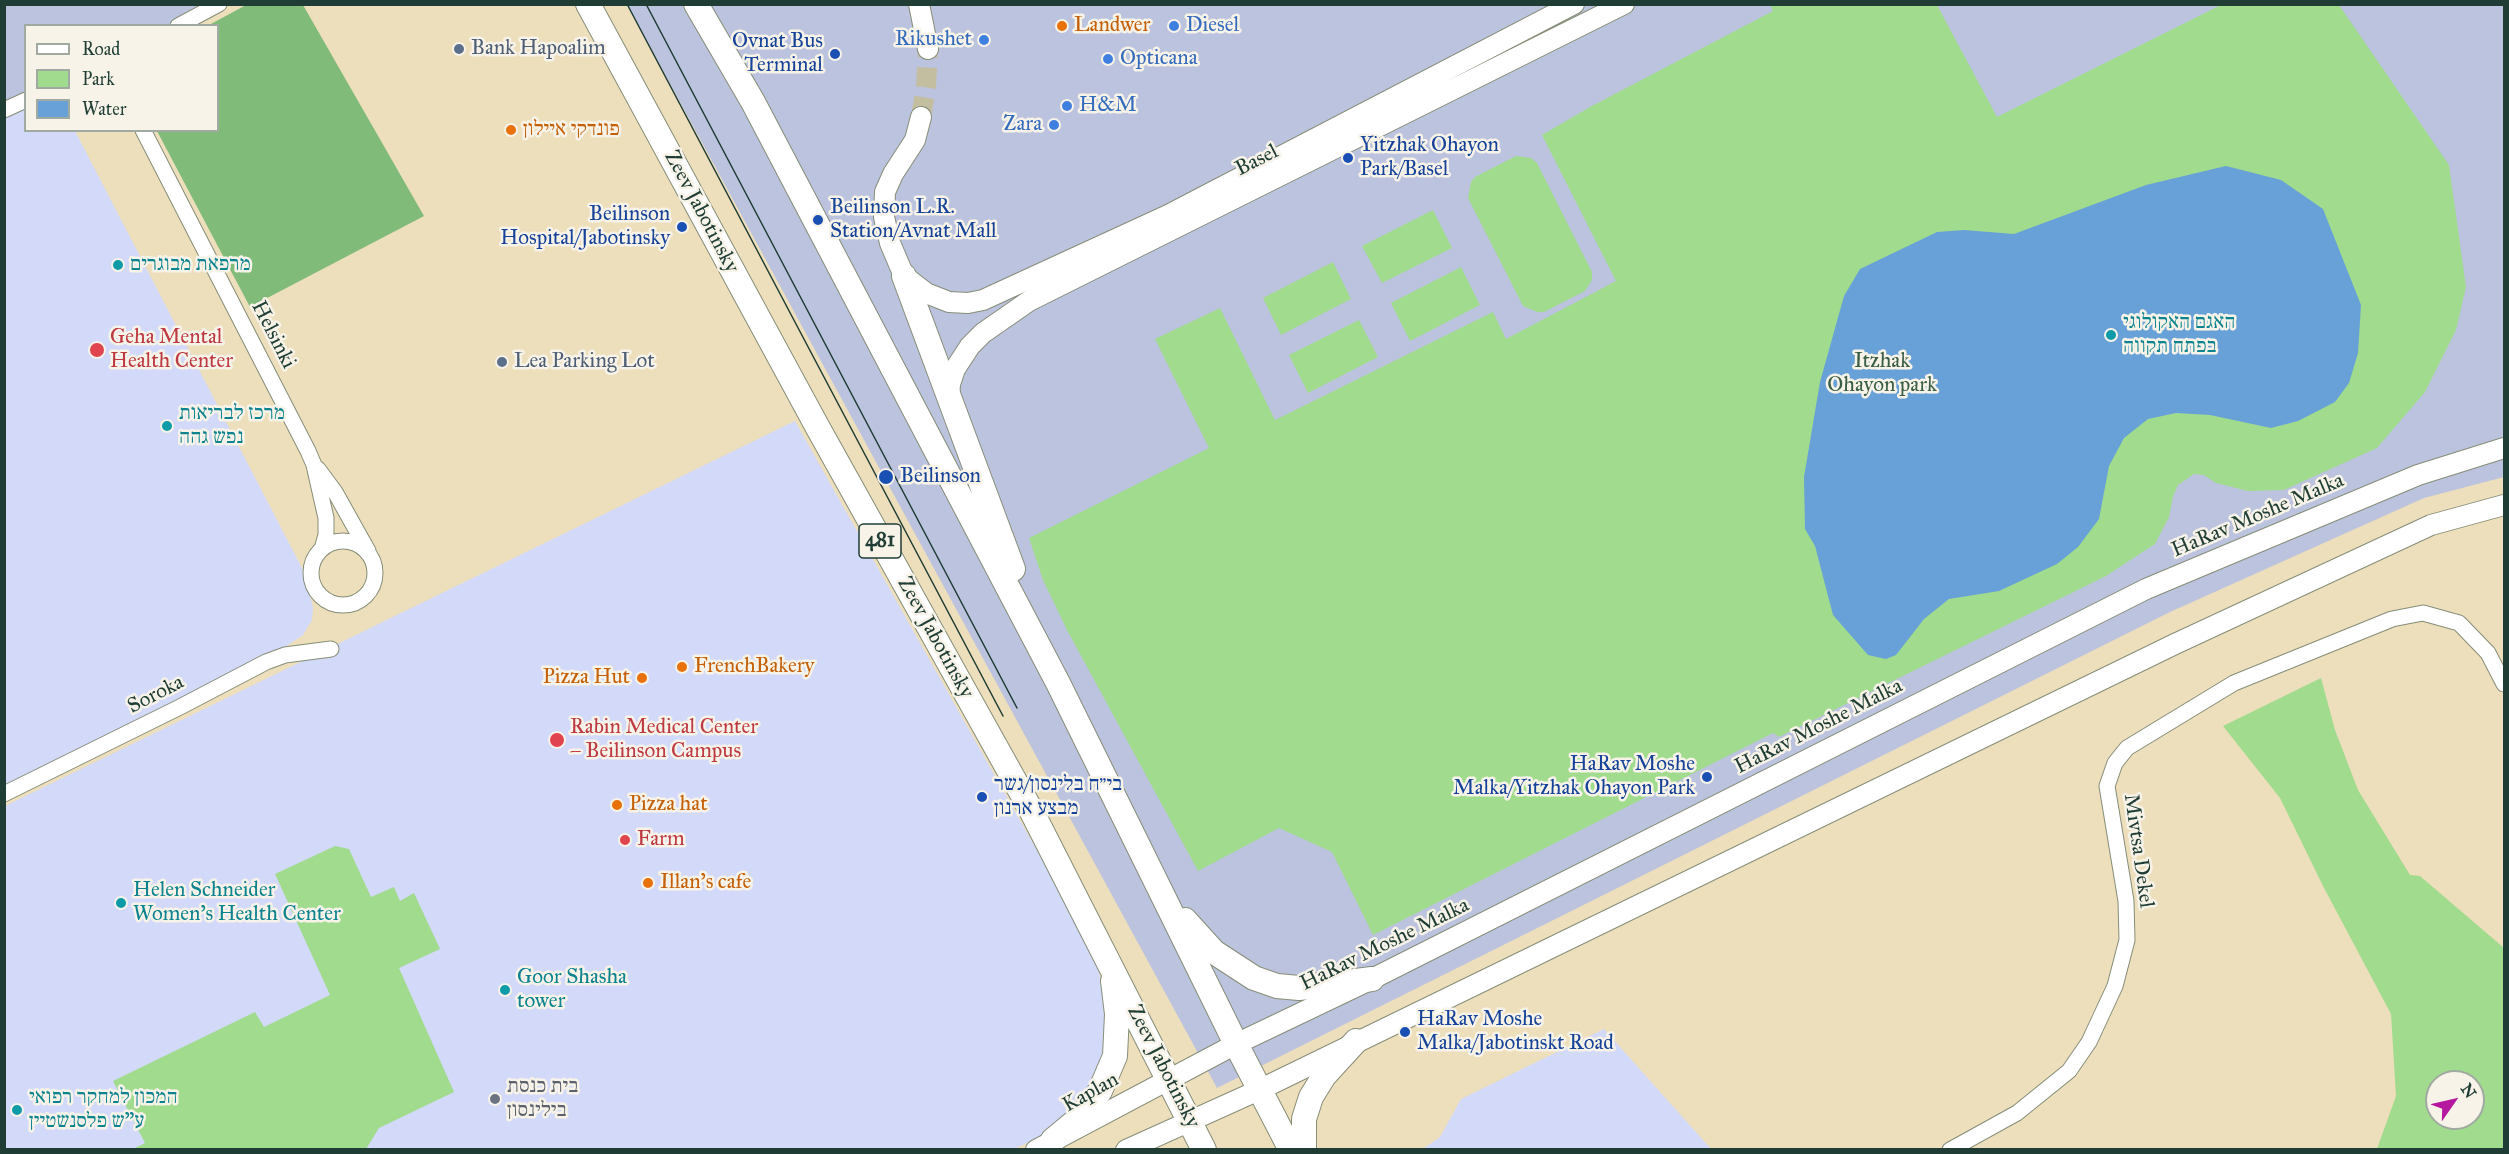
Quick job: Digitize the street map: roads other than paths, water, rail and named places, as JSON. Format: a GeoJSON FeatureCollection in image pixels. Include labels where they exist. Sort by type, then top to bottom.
{"type":"FeatureCollection","features":[{"type":"Feature","properties":{"kind":"main road","name":"Zeev Jabotinsky"},"geometry":{"type":"LineString","coordinates":[[588,4],[818,428],[1031,810],[1204,1149]]}},
{"type":"Feature","properties":{"kind":"main road"},"geometry":{"type":"LineString","coordinates":[[696,4],[753,102],[1058,683],[1236,1044],[1291,1149]]}},
{"type":"Feature","properties":{"kind":"main road"},"geometry":{"type":"LineString","coordinates":[[904,276],[1058,683]]}},
{"type":"Feature","properties":{"kind":"main road"},"geometry":{"type":"LineString","coordinates":[[1163,894],[1214,952],[1254,978],[1277,986],[1299,988],[1372,979]]}},
{"type":"Feature","properties":{"kind":"main road"},"geometry":{"type":"LineString","coordinates":[[1045,1145],[1082,1116],[1100,1090],[1115,1056],[1117,1014],[1111,964]]}},
{"type":"Feature","properties":{"kind":"main road"},"geometry":{"type":"LineString","coordinates":[[1304,1149],[1304,1119],[1311,1097],[1324,1076],[1356,1041]]}},
{"type":"Feature","properties":{"kind":"street"},"geometry":{"type":"LineString","coordinates":[[181,24],[219,4]]}},
{"type":"Feature","properties":{"kind":"street"},"geometry":{"type":"LineString","coordinates":[[919,4],[928,49]]}},
{"type":"Feature","properties":{"kind":"street","name":"Basel"},"geometry":{"type":"LineString","coordinates":[[904,276],[926,293],[949,302],[968,303],[983,300],[1168,215],[1574,4]]}},
{"type":"Feature","properties":{"kind":"street","name":"Basel"},"geometry":{"type":"LineString","coordinates":[[949,399],[950,384],[955,369],[970,346],[989,328],[1029,302],[1624,4]]}},
{"type":"Feature","properties":{"kind":"street"},"geometry":{"type":"LineString","coordinates":[[4,110],[24,101]]}},
{"type":"Feature","properties":{"kind":"street"},"geometry":{"type":"LineString","coordinates":[[904,276],[890,243],[884,217],[885,192],[893,174],[915,140],[921,117]]}},
{"type":"Feature","properties":{"kind":"street","name":"Helsinki"},"geometry":{"type":"LineString","coordinates":[[144,132],[314,465],[334,492],[369,553]]}},
{"type":"Feature","properties":{"kind":"street","name":"HaRav Moshe Malka"},"geometry":{"type":"LineString","coordinates":[[1169,1080],[1236,1044],[1372,979],[2146,589],[2418,475],[2505,448]]}},
{"type":"Feature","properties":{"kind":"street","name":"Helsinki"},"geometry":{"type":"LineString","coordinates":[[314,465],[326,518],[326,535],[322,549]]}},
{"type":"Feature","properties":{"kind":"street"},"geometry":{"type":"LineString","coordinates":[[1126,1149],[1259,1090],[2175,644],[2431,525],[2505,505]]}},
{"type":"Feature","properties":{"kind":"street"},"geometry":{"type":"LineString","coordinates":[[341,541],[352,542],[369,553],[374,563],[374,584],[369,593],[352,604],[341,605],[331,603],[322,597],[312,581],[313,562],[322,549],[341,541]]}},
{"type":"Feature","properties":{"kind":"street","name":"Mivtsa Dekel"},"geometry":{"type":"LineString","coordinates":[[1950,1149],[2017,1113],[2069,1071],[2089,1042],[2115,986],[2127,940],[2126,902],[2107,786],[2115,763],[2127,748],[2234,683],[2392,619],[2423,613],[2459,623],[2488,653],[2505,684]]}},
{"type":"Feature","properties":{"kind":"street","name":"Soroka"},"geometry":{"type":"LineString","coordinates":[[4,794],[266,662],[285,655],[331,649]]}},
{"type":"Feature","properties":{"kind":"street","name":"Kaplan"},"geometry":{"type":"LineString","coordinates":[[1045,1145],[1169,1080]]}},
{"type":"Feature","properties":{"kind":"water"},"geometry":{"type":"Polygon","coordinates":[[[2226,166],[2281,180],[2323,209],[2361,305],[2358,353],[2349,383],[2335,402],[2298,421],[2271,428],[2210,415],[2176,413],[2148,419],[2124,438],[2109,466],[2099,519],[2078,547],[2057,564],[1999,591],[1949,599],[1924,619],[1896,655],[1886,659],[1868,655],[1833,615],[1815,546],[1805,529],[1804,477],[1820,382],[1844,296],[1860,269],[1937,232],[1964,230],[2014,234],[2146,185],[2226,166]]]}},
{"type":"Feature","properties":{"kind":"tunnel"},"geometry":{"type":"LineString","coordinates":[[921,117],[926,87],[928,49]]}},
{"type":"Feature","properties":{"kind":"tram line"},"geometry":{"type":"LineString","coordinates":[[627,4],[1003,716]]}},
{"type":"Feature","properties":{"kind":"tram line"},"geometry":{"type":"LineString","coordinates":[[646,4],[1017,708]]}},
{"type":"Feature","properties":{"kind":"place","name":"Landwer"},"geometry":{"type":"Point","coordinates":[1062,26]}},
{"type":"Feature","properties":{"kind":"place","name":"Diesel"},"geometry":{"type":"Point","coordinates":[1174,26]}},
{"type":"Feature","properties":{"kind":"place","name":"Rikushet"},"geometry":{"type":"Point","coordinates":[984,40]}},
{"type":"Feature","properties":{"kind":"place","name":"Bank Hapoalim"},"geometry":{"type":"Point","coordinates":[459,49]}},
{"type":"Feature","properties":{"kind":"place","name":"Ovnat Bus Terminal"},"geometry":{"type":"Point","coordinates":[835,54]}},
{"type":"Feature","properties":{"kind":"place","name":"Opticana"},"geometry":{"type":"Point","coordinates":[1108,59]}},
{"type":"Feature","properties":{"kind":"place","name":"H&M"},"geometry":{"type":"Point","coordinates":[1067,106]}},
{"type":"Feature","properties":{"kind":"place","name":"Zara"},"geometry":{"type":"Point","coordinates":[1054,125]}},
{"type":"Feature","properties":{"kind":"place","name":"פונדקי איילון"},"geometry":{"type":"Point","coordinates":[511,130]}},
{"type":"Feature","properties":{"kind":"place","name":"Yitzhak Ohayon Park/Basel"},"geometry":{"type":"Point","coordinates":[1348,158]}},
{"type":"Feature","properties":{"kind":"place","name":"Beilinson L.R. Station/Avnat Mall"},"geometry":{"type":"Point","coordinates":[818,220]}},
{"type":"Feature","properties":{"kind":"place","name":"Beilinson Hospital/Jabotinsky"},"geometry":{"type":"Point","coordinates":[682,227]}},
{"type":"Feature","properties":{"kind":"place","name":"מרפאת מבוגרים"},"geometry":{"type":"Point","coordinates":[118,265]}},
{"type":"Feature","properties":{"kind":"place","name":"האגם האקולוגי בפתח תקווה"},"geometry":{"type":"Point","coordinates":[2111,335]}},
{"type":"Feature","properties":{"kind":"place","name":"Geha Mental Health Center"},"geometry":{"type":"Point","coordinates":[97,350]}},
{"type":"Feature","properties":{"kind":"place","name":"Lea Parking Lot"},"geometry":{"type":"Point","coordinates":[502,362]}},
{"type":"Feature","properties":{"kind":"place","name":"מרכז לבריאות נפש גהה"},"geometry":{"type":"Point","coordinates":[167,426]}},
{"type":"Feature","properties":{"kind":"place","name":"Beilinson"},"geometry":{"type":"Point","coordinates":[886,477]}},
{"type":"Feature","properties":{"kind":"place","name":"FrenchBakery"},"geometry":{"type":"Point","coordinates":[682,667]}},
{"type":"Feature","properties":{"kind":"place","name":"Pizza Hut"},"geometry":{"type":"Point","coordinates":[642,678]}},
{"type":"Feature","properties":{"kind":"place","name":"Rabin Medical Center – Beilinson Campus"},"geometry":{"type":"Point","coordinates":[557,740]}},
{"type":"Feature","properties":{"kind":"place","name":"HaRav Moshe Malka/Yitzhak Ohayon Park"},"geometry":{"type":"Point","coordinates":[1707,777]}},
{"type":"Feature","properties":{"kind":"place","name":"בי״ח בלינסון/גשר מבצע ארנון"},"geometry":{"type":"Point","coordinates":[982,797]}},
{"type":"Feature","properties":{"kind":"place","name":"Pizza hat"},"geometry":{"type":"Point","coordinates":[617,805]}},
{"type":"Feature","properties":{"kind":"place","name":"Farm"},"geometry":{"type":"Point","coordinates":[625,840]}},
{"type":"Feature","properties":{"kind":"place","name":"Illan's cafe"},"geometry":{"type":"Point","coordinates":[648,883]}},
{"type":"Feature","properties":{"kind":"place","name":"Helen Schneider Women's Health Center"},"geometry":{"type":"Point","coordinates":[121,903]}},
{"type":"Feature","properties":{"kind":"place","name":"Goor Shasha tower"},"geometry":{"type":"Point","coordinates":[505,990]}},
{"type":"Feature","properties":{"kind":"place","name":"HaRav Moshe Malka/Jabotinskt Road"},"geometry":{"type":"Point","coordinates":[1405,1032]}},
{"type":"Feature","properties":{"kind":"place","name":"בית כנסת בילינסון"},"geometry":{"type":"Point","coordinates":[495,1099]}},
{"type":"Feature","properties":{"kind":"place","name":"המכון למחקר רפואי ע\"ש פלסנשטיין"},"geometry":{"type":"Point","coordinates":[17,1110]}},
{"type":"Feature","properties":{"kind":"park label","name":"Itzhak Ohayon park"},"geometry":{"type":"Point","coordinates":[1882,374]}}]}
